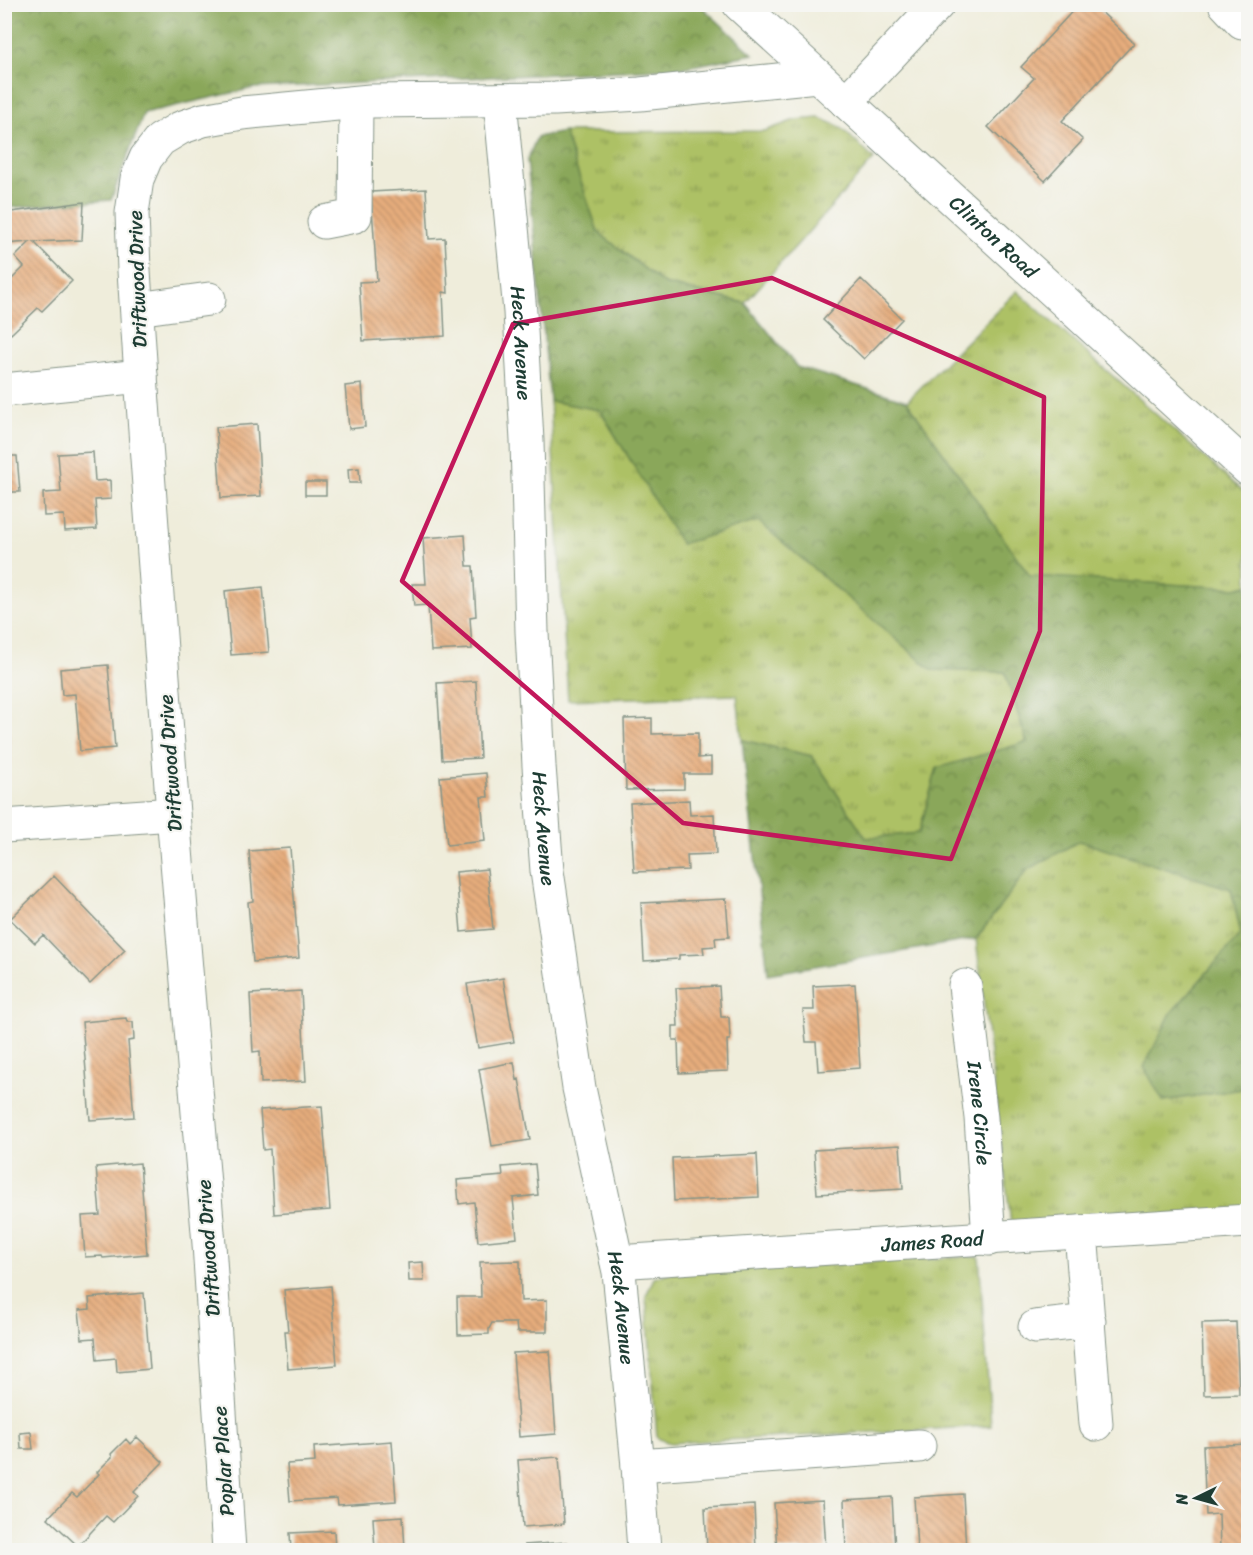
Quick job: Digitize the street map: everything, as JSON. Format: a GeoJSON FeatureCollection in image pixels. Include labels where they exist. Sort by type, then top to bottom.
{"type":"FeatureCollection","features":[{"type":"Feature","properties":{"kind":"street","name":"Clinton Road"},"geometry":{"type":"LineString","coordinates":[[739,4],[1248,469]]}},
{"type":"Feature","properties":{"kind":"street"},"geometry":{"type":"LineString","coordinates":[[846,102],[938,4]]}},
{"type":"Feature","properties":{"kind":"street"},"geometry":{"type":"LineString","coordinates":[[324,222],[355,216],[356,103],[555,99],[640,94],[818,76]]}},
{"type":"Feature","properties":{"kind":"street","name":"Heck Avenue"},"geometry":{"type":"LineString","coordinates":[[500,100],[520,312],[527,441],[532,632],[547,871],[579,1088],[619,1272],[644,1551]]}},
{"type":"Feature","properties":{"kind":"street","name":"Driftwood Drive"},"geometry":{"type":"LineString","coordinates":[[216,1371],[208,1232],[173,814],[141,376],[132,213],[137,178],[146,158],[160,140],[180,128],[204,120],[242,113],[356,103]]}},
{"type":"Feature","properties":{"kind":"street"},"geometry":{"type":"LineString","coordinates":[[137,309],[209,299]]}},
{"type":"Feature","properties":{"kind":"street"},"geometry":{"type":"LineString","coordinates":[[4,390],[141,376]]}},
{"type":"Feature","properties":{"kind":"street"},"geometry":{"type":"LineString","coordinates":[[4,826],[173,814]]}},
{"type":"Feature","properties":{"kind":"street","name":"Irene Circle"},"geometry":{"type":"LineString","coordinates":[[965,986],[981,1118],[989,1239]]}},
{"type":"Feature","properties":{"kind":"street","name":"James Road"},"geometry":{"type":"LineString","coordinates":[[617,1262],[1248,1221]]}},
{"type":"Feature","properties":{"kind":"street"},"geometry":{"type":"LineString","coordinates":[[1082,1233],[1096,1424]]}},
{"type":"Feature","properties":{"kind":"street"},"geometry":{"type":"LineString","coordinates":[[1035,1327],[1089,1322]]}},
{"type":"Feature","properties":{"kind":"street","name":"Poplar Place"},"geometry":{"type":"LineString","coordinates":[[216,1371],[229,1551]]}},
{"type":"Feature","properties":{"kind":"street"},"geometry":{"type":"LineString","coordinates":[[638,1466],[919,1446]]}},
{"type":"Feature","properties":{"kind":"highlighted area"},"geometry":{"type":"Polygon","coordinates":[[[772,278],[1044,397],[1040,631],[951,859],[683,823],[402,581],[513,324],[772,278]]]}},
{"type":"Feature","properties":{"kind":"green space"},"geometry":{"type":"Polygon","coordinates":[[[5,5],[700,5],[753,54],[682,68],[254,88],[144,113],[111,200],[5,208],[5,5]]]}},
{"type":"Feature","properties":{"kind":"green space"},"geometry":{"type":"Polygon","coordinates":[[[819,118],[839,126],[874,159],[745,303],[664,284],[598,232],[564,132],[765,131],[795,120],[819,118]]]}},
{"type":"Feature","properties":{"kind":"green space"},"geometry":{"type":"Polygon","coordinates":[[[564,132],[598,232],[664,284],[745,303],[797,367],[907,401],[1030,576],[1236,588],[1248,585],[1248,1088],[1163,1101],[1144,1067],[1171,1013],[1241,934],[1231,889],[1079,841],[1027,870],[976,939],[768,974],[742,740],[812,756],[866,838],[919,833],[937,768],[1027,742],[1005,672],[932,670],[758,521],[681,544],[600,410],[550,401],[527,160],[537,137],[564,132]]]}},
{"type":"Feature","properties":{"kind":"green space"},"geometry":{"type":"Polygon","coordinates":[[[1017,291],[1248,496],[1248,585],[1236,588],[1030,577],[907,401],[1017,291]]]}},
{"type":"Feature","properties":{"kind":"green space"},"geometry":{"type":"Polygon","coordinates":[[[550,401],[600,410],[681,543],[758,521],[932,670],[1005,672],[1027,743],[937,768],[919,833],[866,838],[812,756],[742,740],[737,695],[568,700],[550,401]]]}},
{"type":"Feature","properties":{"kind":"green space"},"geometry":{"type":"Polygon","coordinates":[[[1079,841],[1231,889],[1241,934],[1171,1013],[1163,1101],[1248,1088],[1248,1211],[1011,1224],[976,939],[1027,870],[1079,841]]]}},
{"type":"Feature","properties":{"kind":"green space"},"geometry":{"type":"Polygon","coordinates":[[[979,1256],[991,1426],[670,1443],[657,1438],[646,1296],[654,1278],[669,1273],[979,1256]]]}},
{"type":"Feature","properties":{"kind":"building"},"geometry":{"type":"Polygon","coordinates":[[[1079,4],[1093,4],[1134,43],[1062,121],[1083,140],[1045,181],[988,127],[1034,78],[1021,67],[1079,4]]]}},
{"type":"Feature","properties":{"kind":"building"},"geometry":{"type":"Polygon","coordinates":[[[426,189],[429,239],[445,238],[448,293],[443,292],[445,336],[363,341],[359,282],[377,281],[371,192],[426,189]]]}},
{"type":"Feature","properties":{"kind":"building"},"geometry":{"type":"Polygon","coordinates":[[[84,202],[82,240],[34,242],[72,281],[42,311],[38,308],[11,334],[4,327],[4,287],[24,267],[15,257],[30,242],[4,244],[4,213],[84,202]]]}},
{"type":"Feature","properties":{"kind":"building"},"geometry":{"type":"Polygon","coordinates":[[[861,279],[902,319],[864,359],[823,320],[861,279]]]}},
{"type":"Feature","properties":{"kind":"building"},"geometry":{"type":"Polygon","coordinates":[[[362,384],[365,427],[349,429],[345,386],[362,384]]]}},
{"type":"Feature","properties":{"kind":"building"},"geometry":{"type":"Polygon","coordinates":[[[257,424],[261,496],[221,498],[216,427],[257,424]]]}},
{"type":"Feature","properties":{"kind":"building"},"geometry":{"type":"Polygon","coordinates":[[[93,452],[95,481],[110,480],[111,499],[95,500],[97,529],[65,531],[64,515],[44,516],[43,493],[61,492],[58,454],[93,452]]]}},
{"type":"Feature","properties":{"kind":"building"},"geometry":{"type":"Polygon","coordinates":[[[4,456],[17,456],[20,492],[4,492],[4,456]]]}},
{"type":"Feature","properties":{"kind":"building"},"geometry":{"type":"Polygon","coordinates":[[[359,468],[360,483],[349,483],[348,469],[359,468]]]}},
{"type":"Feature","properties":{"kind":"building"},"geometry":{"type":"Polygon","coordinates":[[[305,482],[326,482],[326,495],[305,495],[305,482]]]}},
{"type":"Feature","properties":{"kind":"building"},"geometry":{"type":"Polygon","coordinates":[[[465,535],[467,566],[473,566],[476,616],[470,617],[472,649],[431,651],[428,605],[414,606],[412,584],[426,584],[423,538],[465,535]]]}},
{"type":"Feature","properties":{"kind":"building"},"geometry":{"type":"Polygon","coordinates":[[[263,587],[269,652],[231,655],[225,591],[263,587]]]}},
{"type":"Feature","properties":{"kind":"building"},"geometry":{"type":"Polygon","coordinates":[[[108,665],[115,748],[80,751],[75,694],[62,695],[60,669],[108,665]]]}},
{"type":"Feature","properties":{"kind":"building"},"geometry":{"type":"Polygon","coordinates":[[[476,681],[480,758],[442,760],[437,683],[476,681]]]}},
{"type":"Feature","properties":{"kind":"building"},"geometry":{"type":"Polygon","coordinates":[[[652,718],[652,734],[698,733],[698,758],[711,757],[711,774],[684,774],[684,789],[626,790],[624,719],[652,718]]]}},
{"type":"Feature","properties":{"kind":"building"},"geometry":{"type":"Polygon","coordinates":[[[4,723],[8,723],[11,763],[4,764],[4,723]]]}},
{"type":"Feature","properties":{"kind":"building"},"geometry":{"type":"Polygon","coordinates":[[[486,773],[488,797],[481,797],[485,841],[447,845],[440,777],[486,773]]]}},
{"type":"Feature","properties":{"kind":"building"},"geometry":{"type":"Polygon","coordinates":[[[689,800],[690,815],[714,814],[716,854],[687,855],[688,870],[634,872],[630,803],[689,800]]]}},
{"type":"Feature","properties":{"kind":"building"},"geometry":{"type":"Polygon","coordinates":[[[290,848],[299,958],[253,962],[248,902],[253,901],[249,851],[290,848]]]}},
{"type":"Feature","properties":{"kind":"building"},"geometry":{"type":"Polygon","coordinates":[[[487,869],[493,929],[461,932],[456,872],[487,869]]]}},
{"type":"Feature","properties":{"kind":"building"},"geometry":{"type":"Polygon","coordinates":[[[54,876],[125,950],[90,984],[43,935],[35,943],[10,919],[54,876]]]}},
{"type":"Feature","properties":{"kind":"building"},"geometry":{"type":"Polygon","coordinates":[[[726,899],[729,937],[715,938],[716,946],[703,947],[704,954],[679,955],[679,959],[644,961],[641,903],[726,899]]]}},
{"type":"Feature","properties":{"kind":"building"},"geometry":{"type":"Polygon","coordinates":[[[503,978],[514,1042],[478,1048],[467,984],[503,978]]]}},
{"type":"Feature","properties":{"kind":"building"},"geometry":{"type":"Polygon","coordinates":[[[855,984],[860,1068],[818,1071],[816,1042],[806,1042],[803,1010],[814,1010],[813,986],[855,984]]]}},
{"type":"Feature","properties":{"kind":"building"},"geometry":{"type":"Polygon","coordinates":[[[719,986],[721,1017],[729,1017],[728,1071],[679,1073],[678,1040],[673,1040],[673,1026],[678,1026],[676,988],[719,986]]]}},
{"type":"Feature","properties":{"kind":"building"},"geometry":{"type":"Polygon","coordinates":[[[301,991],[306,1081],[261,1083],[260,1051],[253,1052],[250,994],[301,991]]]}},
{"type":"Feature","properties":{"kind":"building"},"geometry":{"type":"Polygon","coordinates":[[[126,1018],[127,1022],[133,1022],[134,1040],[128,1041],[134,1117],[90,1120],[82,1022],[126,1018]]]}},
{"type":"Feature","properties":{"kind":"building"},"geometry":{"type":"Polygon","coordinates":[[[514,1062],[530,1140],[492,1146],[479,1069],[514,1062]]]}},
{"type":"Feature","properties":{"kind":"building"},"geometry":{"type":"Polygon","coordinates":[[[322,1106],[330,1210],[274,1214],[270,1149],[263,1150],[260,1110],[322,1106]]]}},
{"type":"Feature","properties":{"kind":"building"},"geometry":{"type":"Polygon","coordinates":[[[900,1145],[903,1189],[817,1194],[814,1150],[900,1145]]]}},
{"type":"Feature","properties":{"kind":"building"},"geometry":{"type":"Polygon","coordinates":[[[757,1154],[759,1197],[674,1201],[672,1158],[757,1154]]]}},
{"type":"Feature","properties":{"kind":"building"},"geometry":{"type":"Polygon","coordinates":[[[140,1163],[147,1254],[103,1258],[102,1256],[85,1257],[82,1216],[100,1215],[96,1167],[140,1163]]]}},
{"type":"Feature","properties":{"kind":"building"},"geometry":{"type":"Polygon","coordinates":[[[535,1164],[538,1195],[513,1198],[517,1238],[478,1242],[474,1202],[459,1204],[457,1180],[503,1176],[502,1167],[535,1164]]]}},
{"type":"Feature","properties":{"kind":"building"},"geometry":{"type":"Polygon","coordinates":[[[520,1261],[521,1301],[547,1300],[547,1332],[517,1332],[516,1323],[492,1323],[489,1334],[458,1335],[457,1297],[481,1297],[480,1262],[520,1261]]]}},
{"type":"Feature","properties":{"kind":"building"},"geometry":{"type":"Polygon","coordinates":[[[423,1262],[424,1281],[409,1281],[408,1263],[423,1262]]]}},
{"type":"Feature","properties":{"kind":"building"},"geometry":{"type":"Polygon","coordinates":[[[331,1286],[337,1365],[288,1369],[285,1331],[288,1331],[284,1290],[331,1286]]]}},
{"type":"Feature","properties":{"kind":"building"},"geometry":{"type":"Polygon","coordinates":[[[144,1293],[150,1369],[117,1372],[116,1358],[97,1360],[95,1338],[82,1339],[79,1310],[90,1309],[89,1298],[144,1293]]]}},
{"type":"Feature","properties":{"kind":"building"},"geometry":{"type":"Polygon","coordinates":[[[1236,1322],[1239,1394],[1204,1395],[1202,1323],[1236,1322]]]}},
{"type":"Feature","properties":{"kind":"building"},"geometry":{"type":"Polygon","coordinates":[[[550,1351],[556,1434],[519,1437],[513,1353],[550,1351]]]}},
{"type":"Feature","properties":{"kind":"building"},"geometry":{"type":"Polygon","coordinates":[[[31,1432],[33,1449],[21,1449],[20,1433],[31,1432]]]}},
{"type":"Feature","properties":{"kind":"building"},"geometry":{"type":"Polygon","coordinates":[[[137,1437],[163,1462],[134,1492],[138,1496],[113,1522],[106,1516],[78,1546],[48,1518],[72,1493],[77,1497],[99,1474],[97,1472],[126,1439],[130,1444],[137,1437]]]}},
{"type":"Feature","properties":{"kind":"building"},"geometry":{"type":"Polygon","coordinates":[[[392,1441],[396,1501],[338,1505],[337,1498],[290,1501],[287,1464],[315,1462],[314,1447],[392,1441]]]}},
{"type":"Feature","properties":{"kind":"building"},"geometry":{"type":"Polygon","coordinates":[[[1248,1444],[1248,1550],[1220,1550],[1219,1514],[1206,1515],[1203,1446],[1248,1444]]]}},
{"type":"Feature","properties":{"kind":"building"},"geometry":{"type":"Polygon","coordinates":[[[559,1457],[564,1524],[523,1527],[518,1460],[559,1457]]]}},
{"type":"Feature","properties":{"kind":"building"},"geometry":{"type":"Polygon","coordinates":[[[963,1494],[966,1550],[917,1550],[914,1497],[963,1494]]]}},
{"type":"Feature","properties":{"kind":"building"},"geometry":{"type":"Polygon","coordinates":[[[892,1497],[895,1550],[846,1550],[844,1500],[892,1497]]]}},
{"type":"Feature","properties":{"kind":"building"},"geometry":{"type":"Polygon","coordinates":[[[823,1500],[826,1550],[777,1550],[774,1503],[823,1500]]]}},
{"type":"Feature","properties":{"kind":"building"},"geometry":{"type":"Polygon","coordinates":[[[754,1505],[756,1550],[707,1550],[705,1508],[754,1505]]]}},
{"type":"Feature","properties":{"kind":"building"},"geometry":{"type":"Polygon","coordinates":[[[403,1516],[405,1549],[375,1550],[373,1518],[403,1516]]]}},
{"type":"Feature","properties":{"kind":"building"},"geometry":{"type":"Polygon","coordinates":[[[334,1531],[335,1550],[291,1550],[290,1533],[334,1531]]]}},
{"type":"Feature","properties":{"kind":"building"},"geometry":{"type":"Polygon","coordinates":[[[567,1542],[568,1550],[507,1550],[507,1548],[526,1547],[525,1545],[567,1542]]]}}]}
